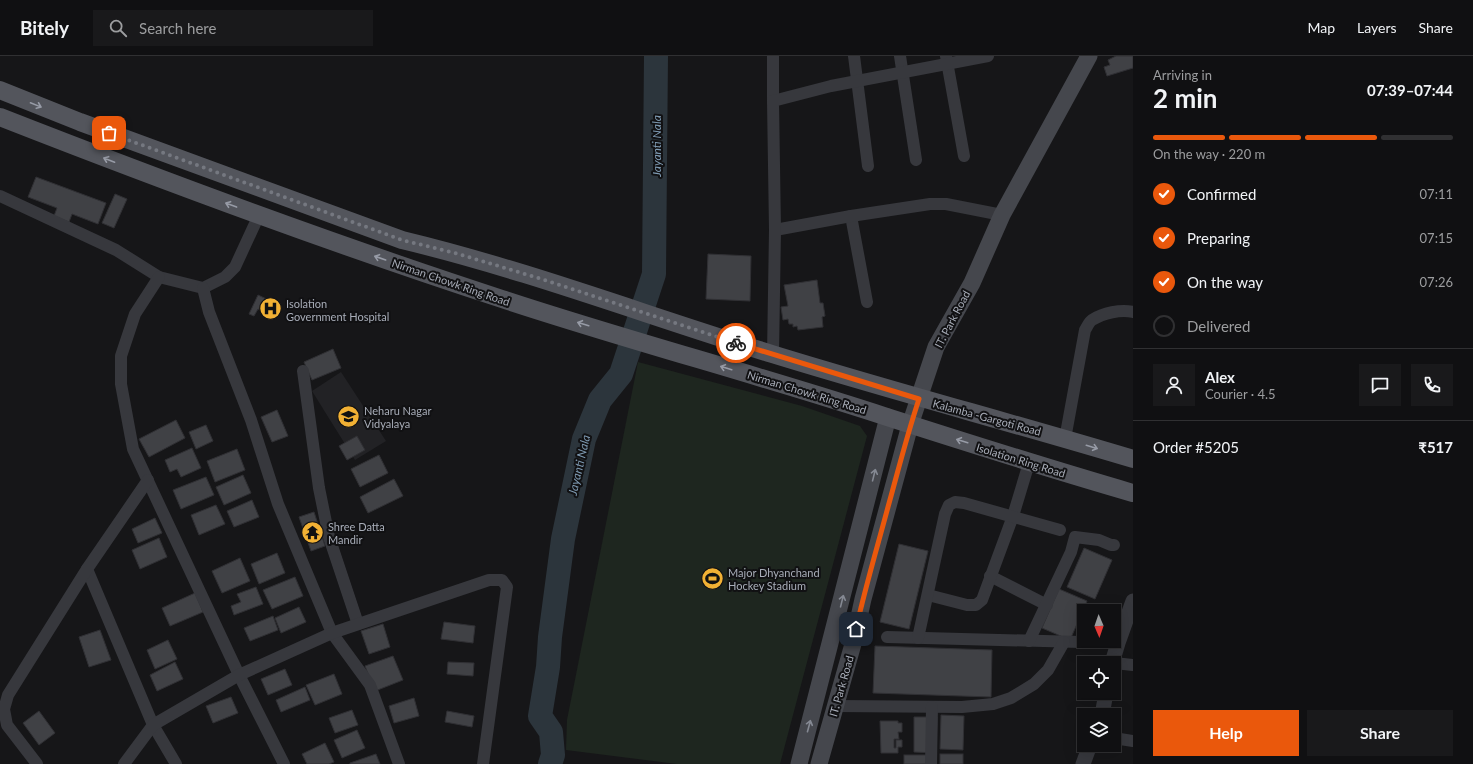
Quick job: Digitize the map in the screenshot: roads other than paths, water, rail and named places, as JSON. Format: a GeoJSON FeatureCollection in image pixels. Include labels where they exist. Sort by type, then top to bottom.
{"type":"FeatureCollection","features":[{"type":"Feature","properties":{"kind":"main road","name":"IT. Park Road"},"geometry":{"type":"LineString","coordinates":[[819,764],[853,644],[868,578],[910,425],[936,347],[972,283],[1002,215],[1088,56]]}},
{"type":"Feature","properties":{"kind":"main road","name":"Kalamba -Gargoti Road"},"geometry":{"type":"LineString","coordinates":[[0,90],[80,122],[402,240],[455,253],[628,307],[773,355],[919,399],[1133,459]]}},
{"type":"Feature","properties":{"kind":"main road","name":"Nirman Chowk Ring Road"},"geometry":{"type":"LineString","coordinates":[[0,117],[146,174],[332,242],[504,300],[910,425]]}},
{"type":"Feature","properties":{"kind":"main road","name":"IT. Park Road"},"geometry":{"type":"LineString","coordinates":[[799,764],[888,417]]}},
{"type":"Feature","properties":{"kind":"main road","name":"Isolation Ring Road"},"geometry":{"type":"LineString","coordinates":[[910,425],[1133,493]]}},
{"type":"Feature","properties":{"kind":"street"},"geometry":{"type":"LineString","coordinates":[[773,56],[775,230],[773,355]]}},
{"type":"Feature","properties":{"kind":"street"},"geometry":{"type":"LineString","coordinates":[[854,56],[868,166]]}},
{"type":"Feature","properties":{"kind":"street"},"geometry":{"type":"LineString","coordinates":[[900,56],[916,160]]}},
{"type":"Feature","properties":{"kind":"street"},"geometry":{"type":"LineString","coordinates":[[773,102],[830,86],[903,72],[947,60],[988,56]]}},
{"type":"Feature","properties":{"kind":"street"},"geometry":{"type":"LineString","coordinates":[[947,60],[964,156]]}},
{"type":"Feature","properties":{"kind":"street"},"geometry":{"type":"LineString","coordinates":[[0,196],[116,250],[159,277],[203,288],[225,277],[235,267],[259,215]]}},
{"type":"Feature","properties":{"kind":"street"},"geometry":{"type":"LineString","coordinates":[[775,230],[851,216],[930,204],[946,204],[1002,215]]}},
{"type":"Feature","properties":{"kind":"street"},"geometry":{"type":"LineString","coordinates":[[851,216],[867,302]]}},
{"type":"Feature","properties":{"kind":"street"},"geometry":{"type":"LineString","coordinates":[[159,277],[136,314],[121,356],[121,384],[134,449],[239,675],[284,764]]}},
{"type":"Feature","properties":{"kind":"street"},"geometry":{"type":"LineString","coordinates":[[203,288],[209,312],[251,420],[278,504],[332,633],[370,685],[399,764]]}},
{"type":"Feature","properties":{"kind":"street"},"geometry":{"type":"LineString","coordinates":[[1065,439],[1085,330],[1091,320],[1105,314],[1115,312],[1133,312]]}},
{"type":"Feature","properties":{"kind":"street"},"geometry":{"type":"LineString","coordinates":[[303,371],[319,488],[329,537],[358,624]]}},
{"type":"Feature","properties":{"kind":"street"},"geometry":{"type":"LineString","coordinates":[[928,595],[967,605],[976,604],[982,600],[1013,516],[1029,462]]}},
{"type":"Feature","properties":{"kind":"street"},"geometry":{"type":"LineString","coordinates":[[37,764],[8,725],[4,709],[8,695],[87,569],[148,480]]}},
{"type":"Feature","properties":{"kind":"street"},"geometry":{"type":"LineString","coordinates":[[918,638],[945,514],[949,505],[955,502],[964,503],[1060,530]]}},
{"type":"Feature","properties":{"kind":"street"},"geometry":{"type":"LineString","coordinates":[[1029,641],[1071,552],[1074,537],[1099,540],[1111,545],[1114,544]]}},
{"type":"Feature","properties":{"kind":"street"},"geometry":{"type":"LineString","coordinates":[[87,569],[153,725],[176,764]]}},
{"type":"Feature","properties":{"kind":"street"},"geometry":{"type":"LineString","coordinates":[[990,576],[1047,605]]}},
{"type":"Feature","properties":{"kind":"street"},"geometry":{"type":"LineString","coordinates":[[124,764],[153,725],[239,675],[332,633],[489,580],[502,580],[507,587],[483,764]]}},
{"type":"Feature","properties":{"kind":"street"},"geometry":{"type":"LineString","coordinates":[[1121,634],[1132,603]]}},
{"type":"Feature","properties":{"kind":"street"},"geometry":{"type":"LineString","coordinates":[[887,637],[1077,642]]}},
{"type":"Feature","properties":{"kind":"street"},"geometry":{"type":"LineString","coordinates":[[836,706],[962,707],[993,704],[1011,698],[1034,684],[1048,670],[1064,642]]}},
{"type":"Feature","properties":{"kind":"street"},"geometry":{"type":"LineString","coordinates":[[1121,664],[1133,665]]}},
{"type":"Feature","properties":{"kind":"street"},"geometry":{"type":"LineString","coordinates":[[931,764],[932,707]]}},
{"type":"Feature","properties":{"kind":"street"},"geometry":{"type":"LineString","coordinates":[[1121,739],[1133,741]]}},
{"type":"Feature","properties":{"kind":"street"},"geometry":{"type":"LineString","coordinates":[[1083,764],[1087,752]]}},
{"type":"Feature","properties":{"kind":"waterway","name":"Jayanti Nala"},"geometry":{"type":"LineString","coordinates":[[550,764],[553,755],[551,732],[540,716],[548,667],[550,637],[563,539],[584,439],[600,400],[621,374],[654,274],[656,56]]}},
{"type":"Feature","properties":{"kind":"place","name":"Isolation Government Hospital"},"geometry":{"type":"Point","coordinates":[271,309]}},
{"type":"Feature","properties":{"kind":"place","name":"Neharu Nagar Vidyalaya"},"geometry":{"type":"Point","coordinates":[349,416]}},
{"type":"Feature","properties":{"kind":"place","name":"Shree Datta Mandir"},"geometry":{"type":"Point","coordinates":[312,532]}},
{"type":"Feature","properties":{"kind":"place","name":"Major Dhyanchand Hockey Stadium"},"geometry":{"type":"Point","coordinates":[712,578]}}]}
